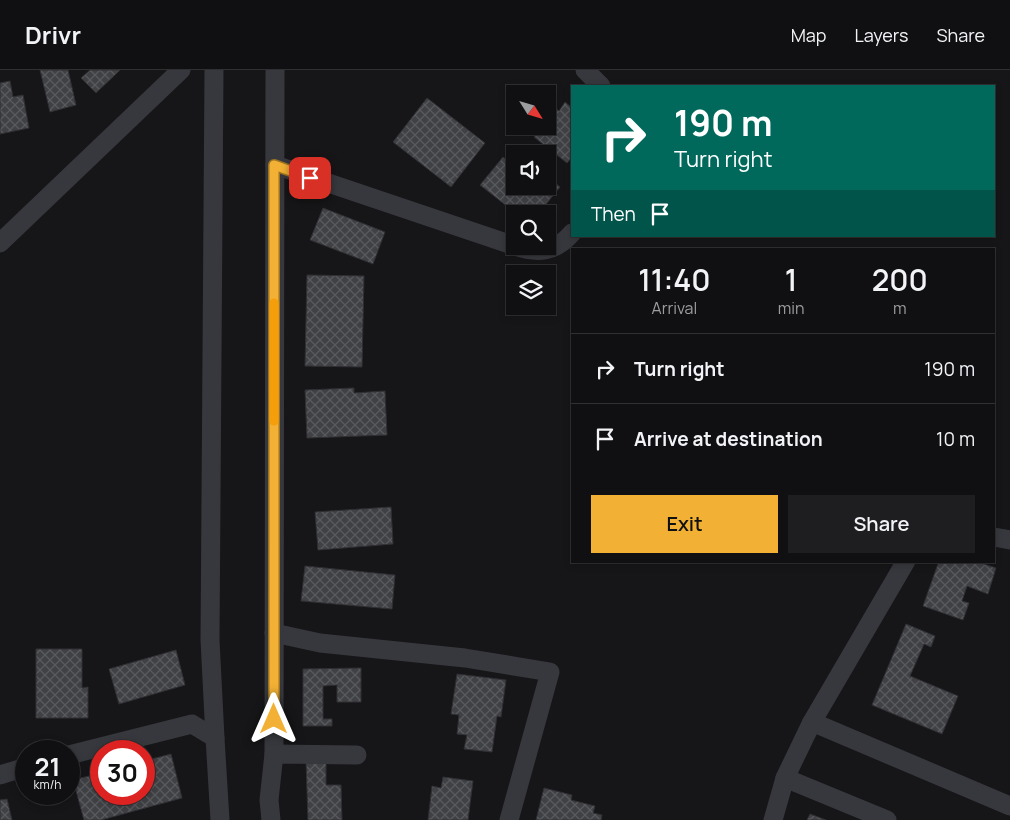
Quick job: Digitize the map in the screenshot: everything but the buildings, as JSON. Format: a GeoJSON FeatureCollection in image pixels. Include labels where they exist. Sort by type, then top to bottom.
{"type":"FeatureCollection","features":[{"type":"Feature","properties":{"kind":"street"},"geometry":{"type":"LineString","coordinates":[[0,242],[181,70]]}},
{"type":"Feature","properties":{"kind":"street"},"geometry":{"type":"LineString","coordinates":[[214,70],[210,640],[220,820]]}},
{"type":"Feature","properties":{"kind":"street"},"geometry":{"type":"LineString","coordinates":[[271,820],[269,800],[274,754],[275,70]]}},
{"type":"Feature","properties":{"kind":"street"},"geometry":{"type":"LineString","coordinates":[[585,70],[600,85]]}},
{"type":"Feature","properties":{"kind":"street"},"geometry":{"type":"LineString","coordinates":[[274,165],[506,243]]}},
{"type":"Feature","properties":{"kind":"street"},"geometry":{"type":"LineString","coordinates":[[556,247],[571,234]]}},
{"type":"Feature","properties":{"kind":"street"},"geometry":{"type":"LineString","coordinates":[[995,537],[1010,540]]}},
{"type":"Feature","properties":{"kind":"street"},"geometry":{"type":"LineString","coordinates":[[773,820],[785,778],[812,722],[905,563]]}},
{"type":"Feature","properties":{"kind":"street"},"geometry":{"type":"LineString","coordinates":[[274,632],[320,643],[465,658],[550,672],[509,820]]}},
{"type":"Feature","properties":{"kind":"street"},"geometry":{"type":"LineString","coordinates":[[812,722],[1010,806]]}},
{"type":"Feature","properties":{"kind":"street"},"geometry":{"type":"LineString","coordinates":[[80,753],[192,724],[216,738]]}},
{"type":"Feature","properties":{"kind":"street"},"geometry":{"type":"LineString","coordinates":[[274,754],[357,755]]}},
{"type":"Feature","properties":{"kind":"street"},"geometry":{"type":"LineString","coordinates":[[0,775],[15,770]]}},
{"type":"Feature","properties":{"kind":"street"},"geometry":{"type":"LineString","coordinates":[[785,778],[887,820]]}},
{"type":"Feature","properties":{"kind":"slow traffic"},"geometry":{"type":"LineString","coordinates":[[274,303],[274,421]]}},
{"type":"Feature","properties":{"kind":"route"},"geometry":{"type":"LineString","coordinates":[[274,719],[274,165],[310,178]]}}]}
